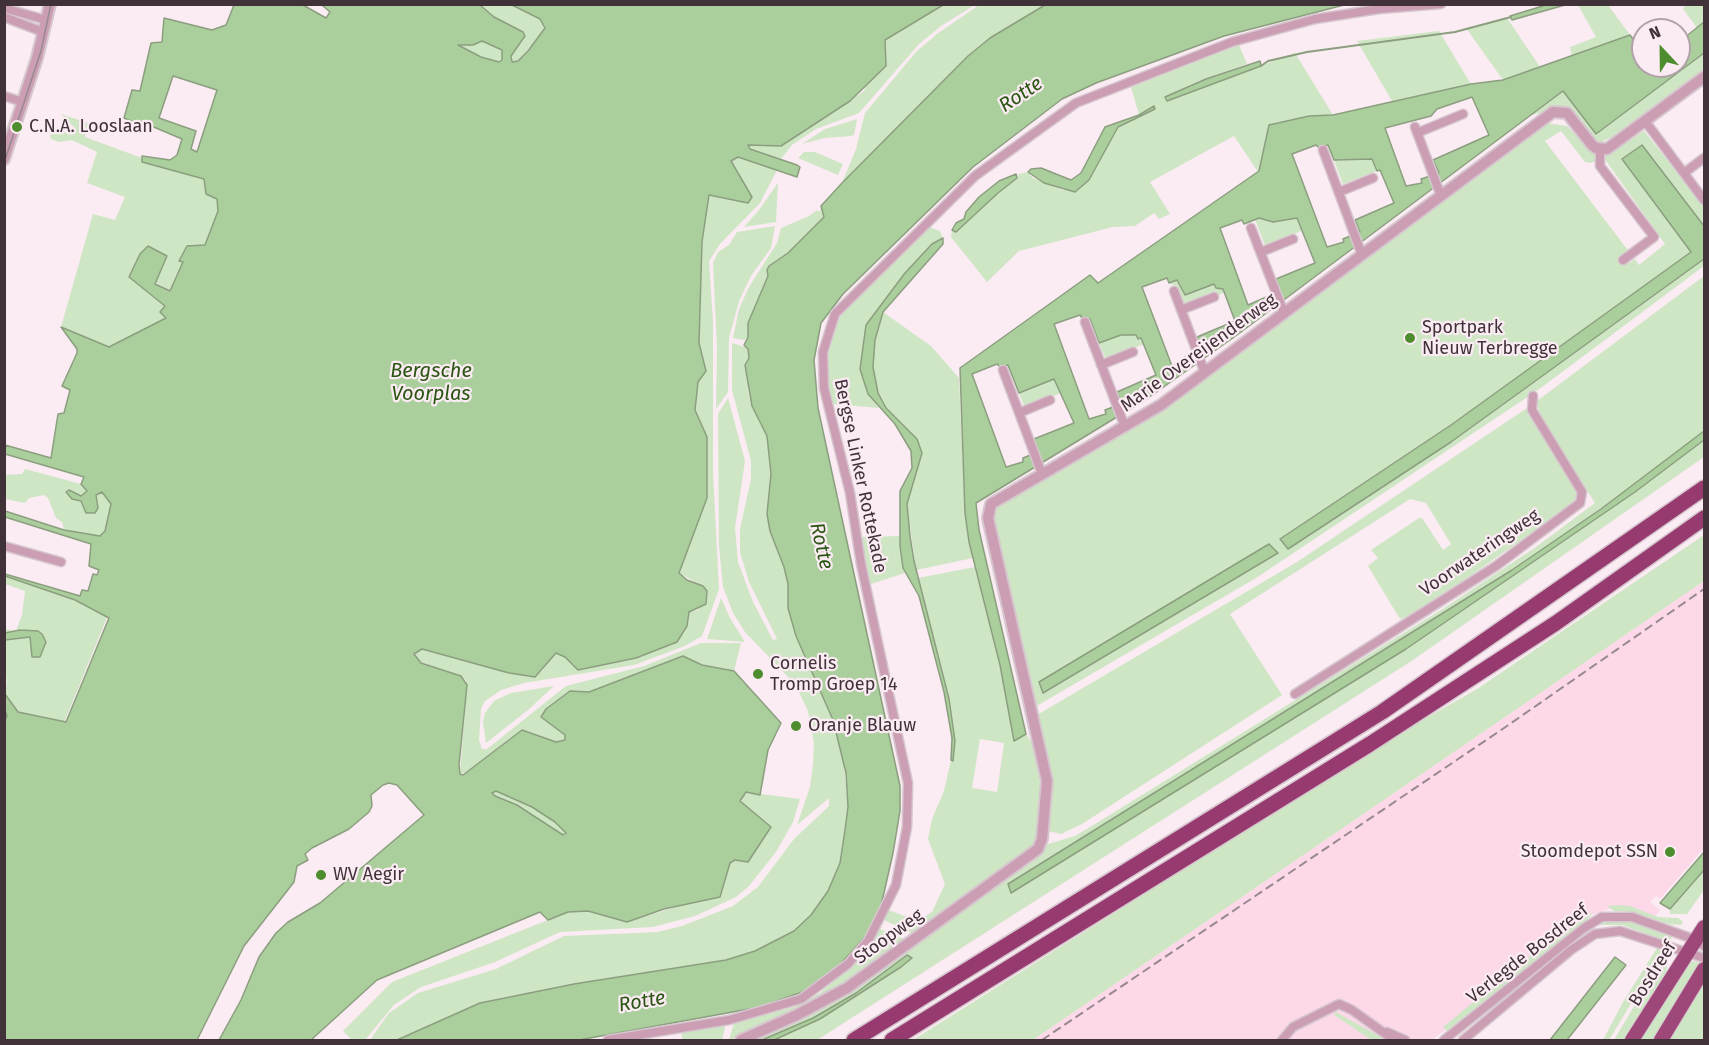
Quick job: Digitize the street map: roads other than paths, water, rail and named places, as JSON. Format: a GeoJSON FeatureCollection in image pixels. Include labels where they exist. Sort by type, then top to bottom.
{"type":"FeatureCollection","features":[{"type":"Feature","properties":{"kind":"highway"},"geometry":{"type":"LineString","coordinates":[[854,1041],[1382,712],[1704,488]]}},
{"type":"Feature","properties":{"kind":"highway"},"geometry":{"type":"LineString","coordinates":[[892,1041],[1370,744],[1556,623],[1704,518]]}},
{"type":"Feature","properties":{"kind":"highway","name":"Bosdreef"},"geometry":{"type":"LineString","coordinates":[[1632,1041],[1687,954],[1700,943],[1704,927]]}},
{"type":"Feature","properties":{"kind":"highway"},"geometry":{"type":"LineString","coordinates":[[1661,1041],[1704,969]]}},
{"type":"Feature","properties":{"kind":"street"},"geometry":{"type":"LineString","coordinates":[[6,152],[44,32],[50,4]]}},
{"type":"Feature","properties":{"kind":"street","name":"Bergse Linker Rottekade"},"geometry":{"type":"LineString","coordinates":[[608,1041],[729,1020],[801,999],[848,964],[868,941],[896,885],[907,827],[908,783],[861,564],[850,493],[824,388],[823,352],[835,314],[975,176],[1076,103],[1232,42],[1316,19],[1379,9],[1441,4]]}},
{"type":"Feature","properties":{"kind":"street"},"geometry":{"type":"LineString","coordinates":[[4,8],[46,20]]}},
{"type":"Feature","properties":{"kind":"street"},"geometry":{"type":"LineString","coordinates":[[4,17],[44,32]]}},
{"type":"Feature","properties":{"kind":"street"},"geometry":{"type":"LineString","coordinates":[[1623,260],[1654,237],[1600,166],[1600,149],[1611,147],[1704,77]]}},
{"type":"Feature","properties":{"kind":"street"},"geometry":{"type":"LineString","coordinates":[[4,96],[23,102]]}},
{"type":"Feature","properties":{"kind":"street","name":"Marie Overeijenderweg"},"geometry":{"type":"LineString","coordinates":[[1042,839],[1047,781],[988,512],[991,504],[1041,470],[1123,423],[1161,405],[1203,367],[1440,192],[1553,112],[1567,113],[1592,145],[1600,149]]}},
{"type":"Feature","properties":{"kind":"street"},"geometry":{"type":"LineString","coordinates":[[1440,192],[1416,130],[1463,114]]}},
{"type":"Feature","properties":{"kind":"street"},"geometry":{"type":"LineString","coordinates":[[1645,121],[1704,200]]}},
{"type":"Feature","properties":{"kind":"street"},"geometry":{"type":"LineString","coordinates":[[1323,150],[1361,250]]}},
{"type":"Feature","properties":{"kind":"street"},"geometry":{"type":"LineString","coordinates":[[1684,173],[1704,158]]}},
{"type":"Feature","properties":{"kind":"street"},"geometry":{"type":"LineString","coordinates":[[1339,192],[1373,178]]}},
{"type":"Feature","properties":{"kind":"street"},"geometry":{"type":"LineString","coordinates":[[1251,228],[1283,309]]}},
{"type":"Feature","properties":{"kind":"street"},"geometry":{"type":"LineString","coordinates":[[1261,252],[1293,239]]}},
{"type":"Feature","properties":{"kind":"street"},"geometry":{"type":"LineString","coordinates":[[1174,291],[1203,367]]}},
{"type":"Feature","properties":{"kind":"street"},"geometry":{"type":"LineString","coordinates":[[1181,310],[1214,297]]}},
{"type":"Feature","properties":{"kind":"street"},"geometry":{"type":"LineString","coordinates":[[1085,322],[1123,423]]}},
{"type":"Feature","properties":{"kind":"street"},"geometry":{"type":"LineString","coordinates":[[1101,365],[1133,352]]}},
{"type":"Feature","properties":{"kind":"street"},"geometry":{"type":"LineString","coordinates":[[1003,370],[1041,470]]}},
{"type":"Feature","properties":{"kind":"street","name":"Voorwateringweg"},"geometry":{"type":"LineString","coordinates":[[1295,694],[1496,566],[1580,503],[1582,492],[1532,410],[1533,396]]}},
{"type":"Feature","properties":{"kind":"street"},"geometry":{"type":"LineString","coordinates":[[1020,413],[1050,400]]}},
{"type":"Feature","properties":{"kind":"street"},"geometry":{"type":"LineString","coordinates":[[4,546],[61,562]]}},
{"type":"Feature","properties":{"kind":"street","name":"Stoopweg"},"geometry":{"type":"LineString","coordinates":[[741,1041],[797,1015],[868,974],[995,880],[1033,855],[1042,839]]}},
{"type":"Feature","properties":{"kind":"street","name":"Verlegde Bosdreef"},"geometry":{"type":"LineString","coordinates":[[1444,1041],[1584,928],[1602,917],[1632,917],[1700,943]]}},
{"type":"Feature","properties":{"kind":"street","name":"Verlegde Bosdreef"},"geometry":{"type":"LineString","coordinates":[[1463,1041],[1543,972],[1595,934],[1620,931],[1704,958]]}},
{"type":"Feature","properties":{"kind":"street"},"geometry":{"type":"LineString","coordinates":[[1282,1041],[1293,1027],[1339,1004],[1405,1041]]}},
{"type":"Feature","properties":{"kind":"street"},"geometry":{"type":"LineString","coordinates":[[1379,1028],[1394,1041]]}},
{"type":"Feature","properties":{"kind":"water","name":"Bergsche Voorplas"},"geometry":{"type":"Polygon","coordinates":[[[234,5],[303,5],[326,18],[330,12],[322,5],[480,5],[494,17],[523,32],[525,36],[511,56],[512,62],[518,61],[528,51],[545,28],[540,19],[512,5],[943,5],[885,40],[886,66],[850,101],[781,146],[748,145],[750,149],[797,165],[800,167],[797,177],[738,157],[731,161],[752,197],[748,203],[709,195],[702,242],[699,343],[706,371],[698,382],[695,410],[707,437],[707,498],[679,573],[687,580],[703,586],[707,591],[706,604],[689,612],[687,626],[677,642],[636,658],[578,670],[565,657],[556,653],[535,677],[509,673],[422,649],[414,654],[421,663],[461,676],[467,685],[459,765],[460,774],[463,775],[522,730],[556,742],[565,740],[565,735],[541,717],[546,709],[570,691],[589,692],[683,656],[702,665],[734,671],[781,723],[768,750],[760,795],[746,792],[740,801],[771,827],[748,862],[735,860],[730,863],[720,897],[664,909],[627,922],[588,911],[568,912],[548,920],[540,912],[377,980],[311,1040],[219,1040],[241,1000],[259,957],[276,933],[288,922],[320,903],[424,815],[397,785],[389,783],[371,795],[372,806],[369,812],[349,829],[305,854],[308,860],[297,866],[294,882],[244,946],[197,1040],[5,1040],[4,723],[7,716],[5,694],[18,712],[66,722],[109,618],[75,600],[5,576],[5,574],[80,596],[82,590],[88,591],[93,574],[97,575],[99,570],[89,566],[91,544],[5,517],[5,511],[64,530],[100,536],[105,531],[111,504],[102,492],[96,495],[98,508],[95,513],[86,513],[81,501],[72,499],[66,492],[69,490],[81,496],[87,491],[81,484],[84,477],[5,454],[5,445],[51,458],[58,414],[64,413],[70,390],[62,386],[77,353],[77,349],[61,327],[109,347],[166,318],[160,312],[165,306],[129,277],[140,254],[148,246],[167,256],[155,284],[170,291],[183,262],[179,261],[187,246],[205,245],[218,211],[217,199],[206,194],[204,179],[142,162],[142,156],[170,160],[177,155],[182,139],[149,125],[145,127],[124,118],[132,90],[140,91],[151,43],[162,42],[164,18],[212,30],[226,25],[234,5]],[[482,41],[473,45],[458,45],[481,57],[499,62],[502,60],[502,50],[482,41]],[[173,76],[159,118],[196,131],[191,149],[197,152],[217,90],[173,76]],[[496,791],[492,793],[517,805],[563,835],[566,833],[555,822],[532,807],[496,791]]]}},
{"type":"Feature","properties":{"kind":"water","name":"Rotte"},"geometry":{"type":"Polygon","coordinates":[[[1045,5],[1344,5],[1224,36],[1096,83],[1062,99],[973,167],[843,294],[821,323],[814,360],[818,408],[900,786],[900,811],[881,906],[866,936],[834,971],[808,990],[760,1007],[579,1040],[397,1040],[480,1003],[574,984],[726,960],[755,951],[794,931],[811,915],[828,891],[840,863],[848,807],[846,773],[833,720],[796,636],[788,608],[788,584],[784,567],[770,531],[767,514],[771,474],[767,436],[752,406],[745,365],[749,358],[748,349],[744,345],[748,337],[748,323],[768,276],[769,266],[788,253],[824,217],[821,206],[842,183],[968,56],[990,38],[1045,5]]]}},
{"type":"Feature","properties":{"kind":"water"},"geometry":{"type":"Polygon","coordinates":[[[1546,5],[1565,5],[1512,20],[1510,16],[1546,5]]]}},
{"type":"Feature","properties":{"kind":"water"},"geometry":{"type":"Polygon","coordinates":[[[1704,22],[1704,53],[1691,63],[1691,32],[1704,22]]]}},
{"type":"Feature","properties":{"kind":"water"},"geometry":{"type":"Polygon","coordinates":[[[1630,35],[1631,78],[1671,78],[1596,134],[1563,91],[1237,335],[1148,398],[976,503],[979,530],[1026,734],[1014,741],[1000,665],[969,542],[965,513],[960,368],[1090,275],[1098,283],[1259,171],[1269,125],[1309,116],[1333,115],[1471,84],[1503,80],[1630,35]],[[1472,97],[1437,109],[1431,116],[1385,128],[1406,186],[1422,183],[1421,179],[1439,173],[1433,160],[1489,135],[1472,97]],[[1316,145],[1292,154],[1327,247],[1344,242],[1343,239],[1360,232],[1355,220],[1394,203],[1380,170],[1377,171],[1372,159],[1334,160],[1328,145],[1319,148],[1316,145]],[[1259,218],[1244,224],[1242,220],[1220,228],[1248,305],[1280,291],[1276,279],[1315,263],[1297,218],[1273,222],[1259,218]],[[1167,278],[1142,287],[1172,366],[1184,362],[1183,358],[1201,350],[1197,337],[1235,321],[1223,289],[1216,288],[1214,284],[1185,295],[1177,280],[1169,283],[1167,278]],[[1080,315],[1054,324],[1089,419],[1106,414],[1105,410],[1121,404],[1117,392],[1156,375],[1141,338],[1138,339],[1136,335],[1121,335],[1099,343],[1090,319],[1084,321],[1080,315]],[[997,364],[972,374],[1006,467],[1023,462],[1023,458],[1038,452],[1034,439],[1074,423],[1054,379],[1019,393],[1008,365],[1001,368],[997,364]]]}},
{"type":"Feature","properties":{"kind":"water"},"geometry":{"type":"Polygon","coordinates":[[[1260,61],[1261,66],[1167,101],[1165,97],[1206,79],[1260,61]]]}},
{"type":"Feature","properties":{"kind":"water"},"geometry":{"type":"Polygon","coordinates":[[[1154,106],[1155,109],[1118,127],[1089,180],[1075,192],[1044,183],[1028,172],[1031,169],[1041,168],[1071,180],[1081,173],[1105,127],[1139,115],[1154,106]]]}},
{"type":"Feature","properties":{"kind":"water"},"geometry":{"type":"Polygon","coordinates":[[[1642,145],[1704,226],[1704,259],[1451,442],[1288,549],[1280,539],[1451,425],[1691,252],[1622,159],[1642,145]]]}},
{"type":"Feature","properties":{"kind":"water"},"geometry":{"type":"Polygon","coordinates":[[[1016,174],[1017,178],[956,232],[952,230],[956,223],[964,219],[966,212],[979,197],[999,181],[1016,174]]]}},
{"type":"Feature","properties":{"kind":"water"},"geometry":{"type":"Polygon","coordinates":[[[943,238],[943,244],[883,312],[875,340],[873,367],[878,393],[886,408],[917,439],[922,453],[907,504],[910,536],[914,561],[949,699],[955,741],[953,761],[951,760],[952,738],[944,692],[919,596],[903,568],[900,546],[900,491],[912,468],[911,451],[895,424],[868,394],[860,369],[866,325],[905,273],[932,244],[943,238]]]}},
{"type":"Feature","properties":{"kind":"water"},"geometry":{"type":"Polygon","coordinates":[[[1704,431],[1704,440],[1635,492],[1406,649],[1011,893],[1008,884],[1512,570],[1601,509],[1704,431]]]}},
{"type":"Feature","properties":{"kind":"water"},"geometry":{"type":"Polygon","coordinates":[[[1269,544],[1278,553],[1043,693],[1039,682],[1269,544]]]}},
{"type":"Feature","properties":{"kind":"water"},"geometry":{"type":"Polygon","coordinates":[[[20,630],[38,631],[42,634],[46,642],[40,657],[32,657],[30,637],[5,640],[5,633],[20,630]]]}},
{"type":"Feature","properties":{"kind":"water"},"geometry":{"type":"Polygon","coordinates":[[[1704,852],[1704,870],[1670,909],[1660,903],[1704,852]]]}},
{"type":"Feature","properties":{"kind":"water"},"geometry":{"type":"Polygon","coordinates":[[[907,955],[912,958],[901,967],[820,1019],[774,1040],[762,1040],[813,1018],[856,993],[907,955]]]}},
{"type":"Feature","properties":{"kind":"water"},"geometry":{"type":"Polygon","coordinates":[[[1615,957],[1626,965],[1567,1040],[1550,1040],[1615,957]]]}},
{"type":"Feature","properties":{"kind":"waterway"},"geometry":{"type":"LineString","coordinates":[[1261,66],[1268,61],[1307,52],[1455,32],[1511,17]]}},
{"type":"Feature","properties":{"kind":"tram line"},"geometry":{"type":"LineString","coordinates":[[4,163],[41,51],[51,4]]}},
{"type":"Feature","properties":{"kind":"railway"},"geometry":{"type":"LineString","coordinates":[[1042,1040],[1507,726],[1704,589]]}},
{"type":"Feature","properties":{"kind":"place","name":"C.N.A. Looslaan"},"geometry":{"type":"Point","coordinates":[17,127]}},
{"type":"Feature","properties":{"kind":"place","name":"Sportpark Nieuw Terbregge"},"geometry":{"type":"Point","coordinates":[1410,338]}},
{"type":"Feature","properties":{"kind":"place","name":"Cornelis Tromp Groep 14"},"geometry":{"type":"Point","coordinates":[758,674]}},
{"type":"Feature","properties":{"kind":"place","name":"Oranje Blauw"},"geometry":{"type":"Point","coordinates":[796,726]}},
{"type":"Feature","properties":{"kind":"place","name":"Stoomdepot SSN"},"geometry":{"type":"Point","coordinates":[1670,852]}},
{"type":"Feature","properties":{"kind":"place","name":"WV Aegir"},"geometry":{"type":"Point","coordinates":[321,875]}}]}
